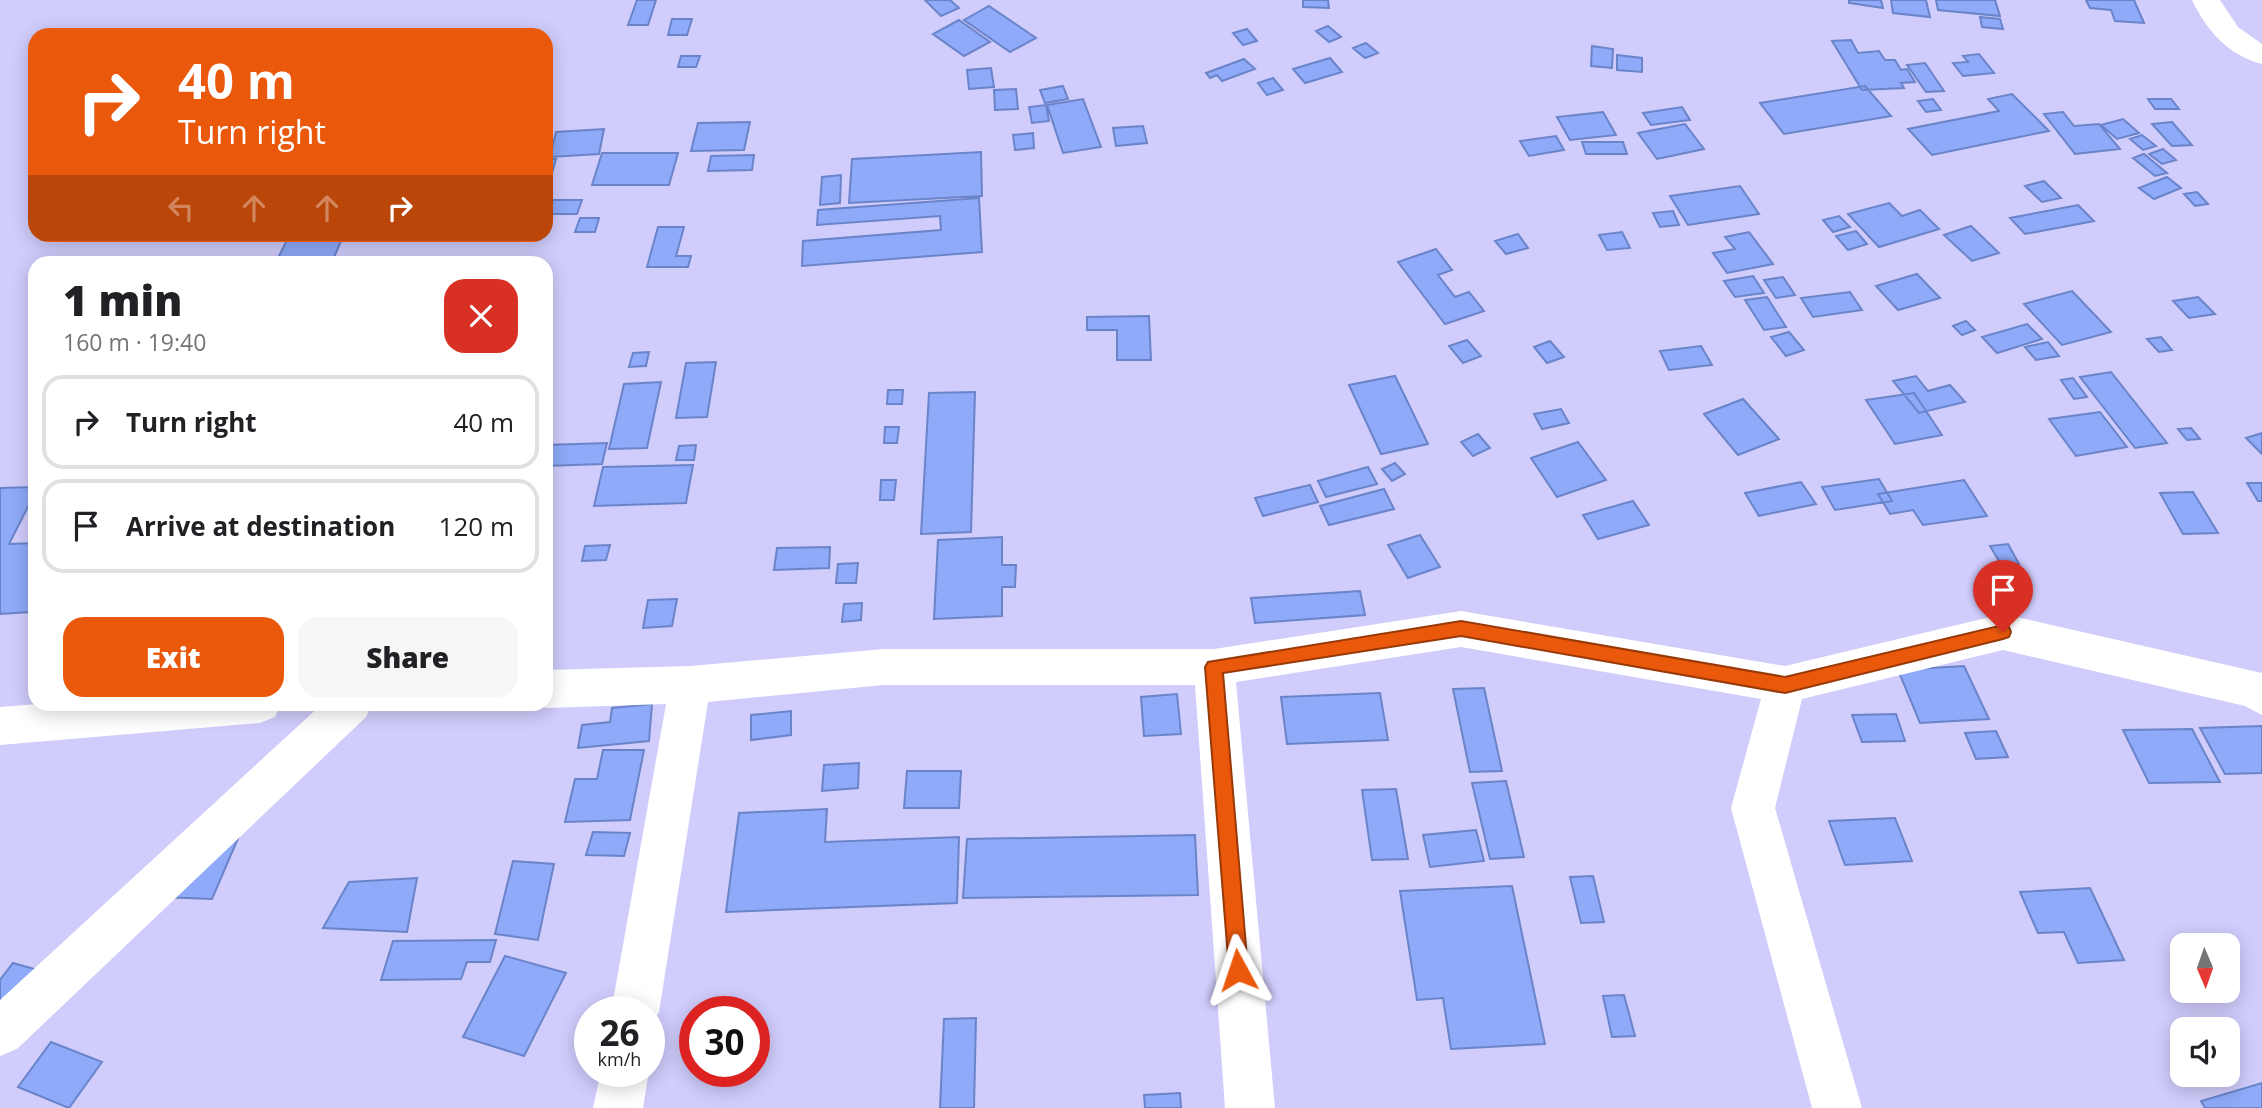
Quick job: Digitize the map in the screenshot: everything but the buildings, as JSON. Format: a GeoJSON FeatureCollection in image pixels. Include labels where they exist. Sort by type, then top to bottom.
{"type":"FeatureCollection","features":[{"type":"Feature","properties":{"kind":"street"},"geometry":{"type":"LineString","coordinates":[[2206,0],[2215,21],[2247,50],[2262,55]]}},
{"type":"Feature","properties":{"kind":"street"},"geometry":{"type":"LineString","coordinates":[[553,689],[690,685],[884,667],[1214,667],[1461,629],[1785,685],[2003,632],[2257,690],[2262,696]]}},
{"type":"Feature","properties":{"kind":"street"},"geometry":{"type":"LineString","coordinates":[[1214,667],[1250,1108]]}},
{"type":"Feature","properties":{"kind":"street"},"geometry":{"type":"LineString","coordinates":[[638,996],[690,685]]}},
{"type":"Feature","properties":{"kind":"street"},"geometry":{"type":"LineString","coordinates":[[1785,685],[1753,808],[1837,1108]]}},
{"type":"Feature","properties":{"kind":"street"},"geometry":{"type":"LineString","coordinates":[[0,726],[188,711]]}},
{"type":"Feature","properties":{"kind":"street"},"geometry":{"type":"LineString","coordinates":[[0,1032],[344,711]]}},
{"type":"Feature","properties":{"kind":"street"},"geometry":{"type":"LineString","coordinates":[[618,1108],[622,1087]]}},
{"type":"Feature","properties":{"kind":"route"},"geometry":{"type":"LineString","coordinates":[[1238,970],[1214,667],[1461,629],[1785,685],[2003,632]]}}]}
